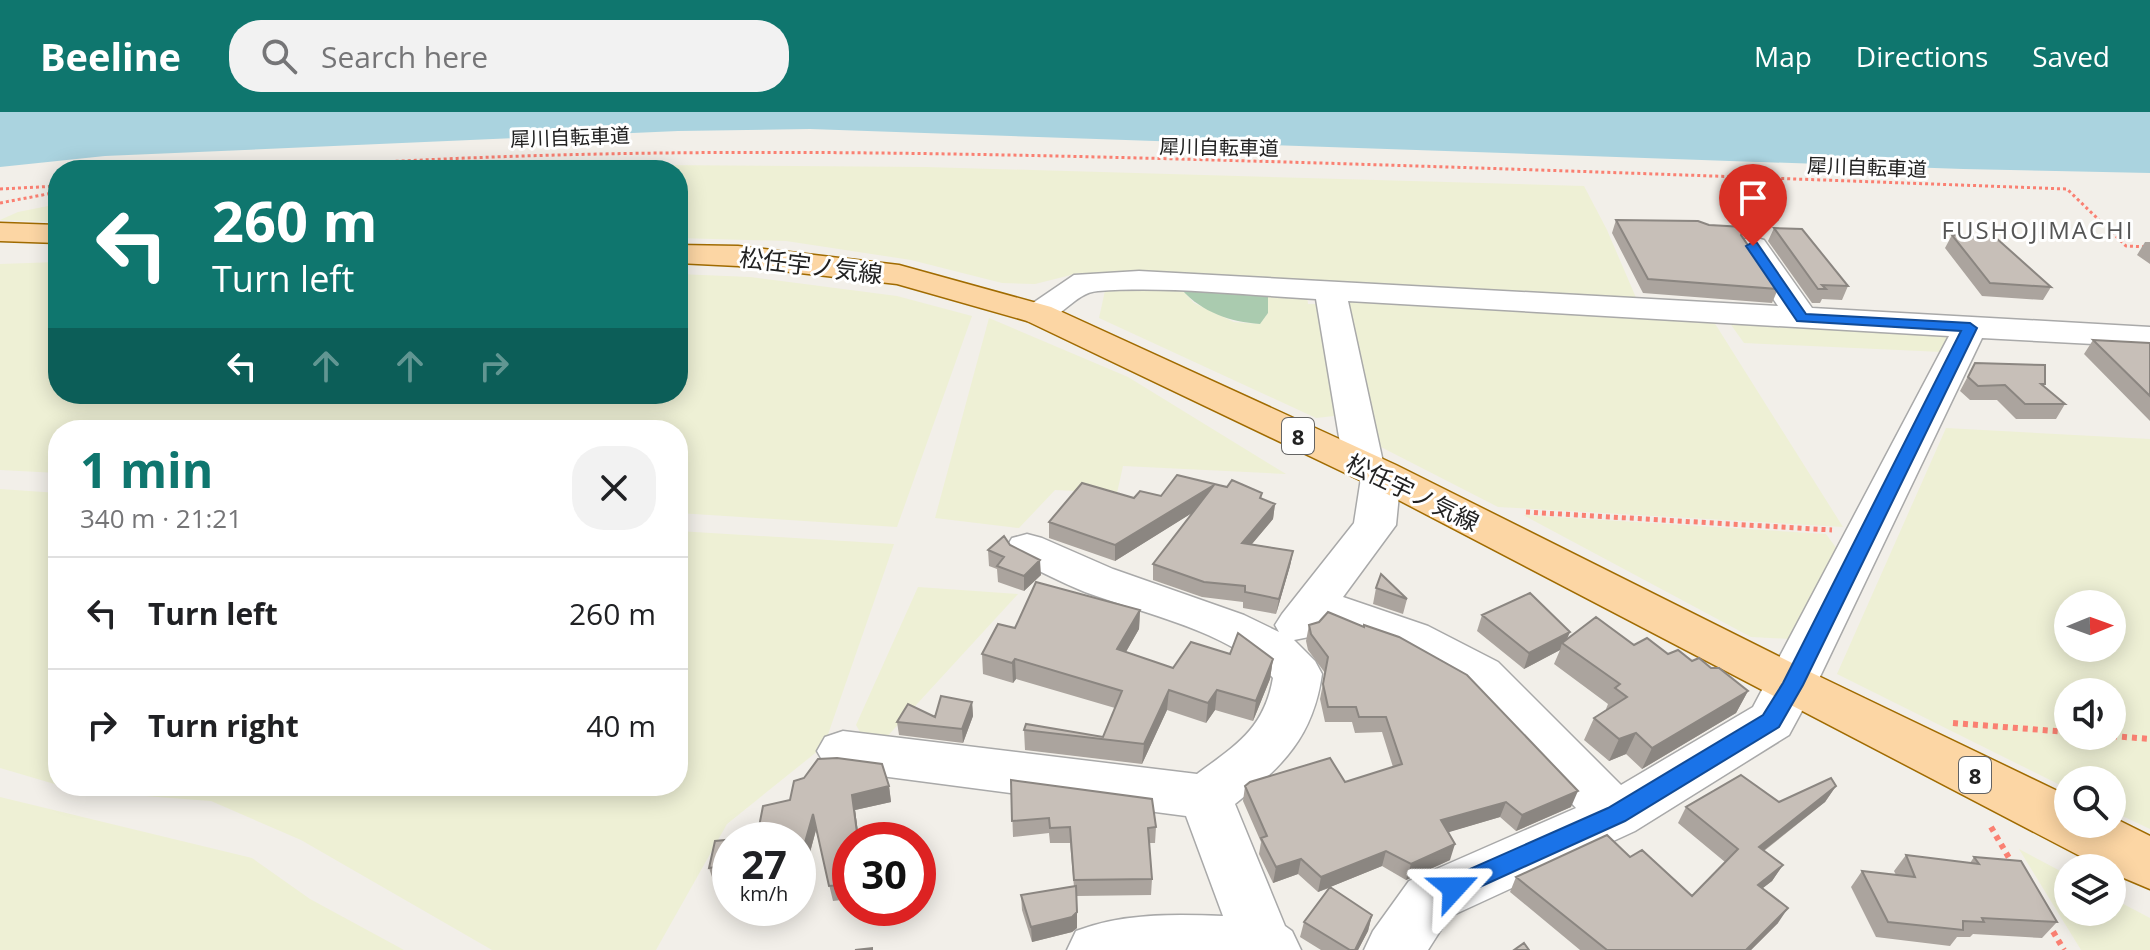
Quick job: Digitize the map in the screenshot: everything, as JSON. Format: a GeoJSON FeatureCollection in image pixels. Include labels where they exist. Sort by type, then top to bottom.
{"type":"FeatureCollection","features":[{"type":"Feature","properties":{"kind":"main road"},"geometry":{"type":"LineString","coordinates":[[0,232],[48,234]]}},
{"type":"Feature","properties":{"kind":"main road"},"geometry":{"type":"LineString","coordinates":[[0,245],[48,246]]}},
{"type":"Feature","properties":{"kind":"main road","name":"松任宇ノ気線"},"geometry":{"type":"LineString","coordinates":[[688,254],[738,256],[899,275],[1039,314],[1372,471],[1792,685],[1950,743],[2054,812]]}},
{"type":"Feature","properties":{"kind":"main road","name":"松任宇ノ気線"},"geometry":{"type":"LineString","coordinates":[[2099,838],[2150,864]]}},
{"type":"Feature","properties":{"kind":"street"},"geometry":{"type":"LineString","coordinates":[[1753,246],[1802,318]]}},
{"type":"Feature","properties":{"kind":"street"},"geometry":{"type":"LineString","coordinates":[[1039,314],[1085,282],[1139,280],[2150,337]]}},
{"type":"Feature","properties":{"kind":"street"},"geometry":{"type":"LineString","coordinates":[[1276,651],[1316,604],[1375,525],[1372,471],[1330,291]]}},
{"type":"Feature","properties":{"kind":"street"},"geometry":{"type":"LineString","coordinates":[[1394,950],[1429,899],[1616,815],[1771,721],[1792,685],[1970,328]]}},
{"type":"Feature","properties":{"kind":"street"},"geometry":{"type":"LineString","coordinates":[[843,751],[1206,797],[1273,744],[1295,704],[1298,674],[1276,651],[1228,626],[1097,580],[1027,548]]}},
{"type":"Feature","properties":{"kind":"street"},"geometry":{"type":"LineString","coordinates":[[1316,604],[1412,638],[1481,675],[1616,815]]}},
{"type":"Feature","properties":{"kind":"street"},"geometry":{"type":"LineString","coordinates":[[1097,950],[1162,941],[1267,947],[1206,797]]}},
{"type":"Feature","properties":{"kind":"path","name":"犀川自転車道"},"geometry":{"type":"LineString","coordinates":[[412,160],[515,153],[712,149],[1425,165],[2067,189],[2126,246],[2150,247]]}},
{"type":"Feature","properties":{"kind":"path"},"geometry":{"type":"LineString","coordinates":[[0,189],[48,187]]}},
{"type":"Feature","properties":{"kind":"path"},"geometry":{"type":"LineString","coordinates":[[0,203],[48,194]]}},
{"type":"Feature","properties":{"kind":"path"},"geometry":{"type":"LineString","coordinates":[[1515,511],[1868,532]]}},
{"type":"Feature","properties":{"kind":"path"},"geometry":{"type":"LineString","coordinates":[[2020,877],[1950,743],[2054,733]]}},
{"type":"Feature","properties":{"kind":"path"},"geometry":{"type":"LineString","coordinates":[[2126,737],[2150,739]]}},
{"type":"Feature","properties":{"kind":"path"},"geometry":{"type":"LineString","coordinates":[[2042,914],[2064,950]]}},
{"type":"Feature","properties":{"kind":"green space"},"geometry":{"type":"Polygon","coordinates":[[[688,165],[926,167],[1584,186],[1637,300],[1079,273],[1035,284],[1002,283],[911,260],[786,241],[688,238],[688,165]]]}},
{"type":"Feature","properties":{"kind":"green space"},"geometry":{"type":"Polygon","coordinates":[[[48,206],[48,222],[0,220],[18,212],[48,206]]]}},
{"type":"Feature","properties":{"kind":"green space"},"geometry":{"type":"Polygon","coordinates":[[[48,262],[48,404],[688,404],[688,274],[750,277],[897,296],[972,316],[897,527],[688,514],[688,420],[48,420],[48,472],[0,470],[0,264],[48,262]]]}},
{"type":"Feature","properties":{"kind":"green space"},"geometry":{"type":"Polygon","coordinates":[[[1106,286],[1182,290],[1194,303],[1234,322],[1259,324],[1268,313],[1268,295],[1307,296],[1308,304],[1323,304],[1343,415],[1316,418],[1099,318],[1106,286]]]}},
{"type":"Feature","properties":{"kind":"green space"},"geometry":{"type":"Polygon","coordinates":[[[1182,290],[1268,295],[1268,313],[1260,324],[1238,321],[1208,310],[1182,290]]]}},
{"type":"Feature","properties":{"kind":"green space"},"geometry":{"type":"Polygon","coordinates":[[[1348,298],[1714,322],[1843,527],[1498,507],[1377,445],[1346,302],[1348,298]]]}},
{"type":"Feature","properties":{"kind":"green space"},"geometry":{"type":"Polygon","coordinates":[[[989,318],[1128,377],[1286,474],[1123,466],[1117,493],[1055,490],[1019,528],[935,518],[989,318]]]}},
{"type":"Feature","properties":{"kind":"green space"},"geometry":{"type":"Polygon","coordinates":[[[1729,322],[1935,333],[1952,339],[1942,352],[1744,343],[1729,322]]]}},
{"type":"Feature","properties":{"kind":"green space"},"geometry":{"type":"Polygon","coordinates":[[[1946,428],[2150,439],[2150,829],[2126,818],[2126,766],[2054,766],[2054,782],[1837,674],[1946,428]]]}},
{"type":"Feature","properties":{"kind":"green space"},"geometry":{"type":"Polygon","coordinates":[[[0,489],[48,492],[48,782],[0,768],[0,489]]]}},
{"type":"Feature","properties":{"kind":"green space"},"geometry":{"type":"Polygon","coordinates":[[[1523,515],[1826,534],[1837,549],[1791,639],[1751,637],[1523,515]]]}},
{"type":"Feature","properties":{"kind":"green space"},"geometry":{"type":"Polygon","coordinates":[[[688,532],[894,544],[824,746],[729,822],[712,822],[712,851],[656,950],[492,950],[301,840],[211,801],[144,796],[688,796],[688,532]]]}},
{"type":"Feature","properties":{"kind":"green space"},"geometry":{"type":"Polygon","coordinates":[[[918,587],[1018,594],[872,753],[856,725],[918,587]]]}},
{"type":"Feature","properties":{"kind":"green space"},"geometry":{"type":"Polygon","coordinates":[[[0,797],[252,858],[310,899],[404,950],[0,950],[0,797]]]}},
{"type":"Feature","properties":{"kind":"green space"},"geometry":{"type":"Polygon","coordinates":[[[2019,849],[2054,868],[2054,906],[2019,849]]]}},
{"type":"Feature","properties":{"kind":"green space"},"geometry":{"type":"Polygon","coordinates":[[[2126,905],[2150,918],[2150,950],[2081,950],[2066,926],[2126,926],[2126,905]]]}},
{"type":"Feature","properties":{"kind":"water"},"geometry":{"type":"Polygon","coordinates":[[[0,112],[2150,112],[2150,173],[810,129],[678,131],[105,156],[0,167],[0,112]]]}},
{"type":"Feature","properties":{"kind":"building"},"geometry":{"type":"Polygon","coordinates":[[[1616,220],[1698,221],[1709,225],[1744,227],[1741,235],[1778,289],[1648,279],[1616,220]]]}},
{"type":"Feature","properties":{"kind":"building"},"geometry":{"type":"Polygon","coordinates":[[[1774,228],[1802,229],[1848,286],[1822,285],[1826,289],[1818,289],[1774,228]]]}},
{"type":"Feature","properties":{"kind":"building"},"geometry":{"type":"Polygon","coordinates":[[[1952,235],[1995,237],[2051,287],[1990,283],[1952,235]]]}},
{"type":"Feature","properties":{"kind":"building"},"geometry":{"type":"Polygon","coordinates":[[[2093,340],[2150,343],[2150,396],[2093,340]]]}},
{"type":"Feature","properties":{"kind":"building"},"geometry":{"type":"Polygon","coordinates":[[[1975,363],[2045,365],[2045,384],[2041,384],[2065,404],[2025,404],[2005,385],[1978,386],[1968,377],[1975,363]]]}},
{"type":"Feature","properties":{"kind":"building"},"geometry":{"type":"Polygon","coordinates":[[[1177,475],[1227,487],[1232,480],[1262,493],[1260,498],[1275,504],[1242,543],[1293,551],[1279,599],[1245,592],[1245,586],[1204,582],[1153,564],[1214,485],[1115,545],[1049,522],[1082,483],[1134,498],[1140,491],[1161,496],[1177,475]]]}},
{"type":"Feature","properties":{"kind":"building"},"geometry":{"type":"Polygon","coordinates":[[[1004,536],[1010,545],[1040,560],[1024,576],[997,566],[1004,557],[988,550],[1004,536]]]}},
{"type":"Feature","properties":{"kind":"building"},"geometry":{"type":"Polygon","coordinates":[[[1381,574],[1407,599],[1376,588],[1381,574]]]}},
{"type":"Feature","properties":{"kind":"building"},"geometry":{"type":"Polygon","coordinates":[[[1036,582],[1140,610],[1117,649],[1173,668],[1191,642],[1230,654],[1238,633],[1273,659],[1256,701],[1217,690],[1208,703],[1169,690],[1144,744],[1024,730],[1026,724],[1103,737],[1122,691],[1015,659],[1012,663],[982,654],[998,624],[1015,628],[1036,582]]]}},
{"type":"Feature","properties":{"kind":"building"},"geometry":{"type":"Polygon","coordinates":[[[1530,593],[1570,632],[1529,653],[1482,615],[1530,593]]]}},
{"type":"Feature","properties":{"kind":"building"},"geometry":{"type":"Polygon","coordinates":[[[1328,612],[1399,637],[1467,675],[1578,791],[1522,815],[1506,802],[1441,820],[1455,844],[1411,864],[1386,851],[1321,877],[1301,859],[1276,867],[1261,838],[1267,836],[1245,786],[1330,758],[1345,782],[1402,764],[1386,717],[1359,717],[1356,707],[1328,707],[1323,684],[1328,657],[1311,634],[1309,625],[1319,622],[1328,612]]]}},
{"type":"Feature","properties":{"kind":"building"},"geometry":{"type":"Polygon","coordinates":[[[1596,617],[1634,645],[1647,638],[1668,654],[1678,650],[1692,661],[1699,658],[1711,668],[1719,668],[1748,691],[1652,748],[1636,733],[1619,739],[1594,718],[1627,697],[1615,688],[1620,684],[1562,643],[1596,617]]]}},
{"type":"Feature","properties":{"kind":"building"},"geometry":{"type":"Polygon","coordinates":[[[941,696],[972,702],[962,729],[897,722],[908,704],[935,717],[941,696]]]}},
{"type":"Feature","properties":{"kind":"building"},"geometry":{"type":"Polygon","coordinates":[[[837,758],[882,764],[889,786],[852,795],[856,822],[832,822],[832,886],[829,886],[813,814],[811,822],[760,822],[763,806],[790,800],[794,781],[804,778],[818,759],[837,758]]]}},
{"type":"Feature","properties":{"kind":"building"},"geometry":{"type":"Polygon","coordinates":[[[1741,775],[1779,802],[1831,778],[1836,786],[1759,847],[1783,865],[1758,885],[1788,908],[1746,950],[1607,950],[1516,877],[1607,835],[1630,857],[1642,850],[1692,896],[1738,849],[1686,807],[1741,775]]]}},
{"type":"Feature","properties":{"kind":"building"},"geometry":{"type":"Polygon","coordinates":[[[1011,780],[1152,799],[1156,827],[1148,828],[1152,879],[1074,880],[1070,827],[1050,828],[1049,818],[1012,821],[1011,780]]]}},
{"type":"Feature","properties":{"kind":"building"},"geometry":{"type":"Polygon","coordinates":[[[1906,855],[1979,864],[1974,857],[2021,861],[2054,922],[1982,918],[1984,922],[1963,921],[1963,930],[1888,922],[1862,871],[1915,877],[1906,855]]]}},
{"type":"Feature","properties":{"kind":"building"},"geometry":{"type":"Polygon","coordinates":[[[1076,886],[1077,912],[1072,917],[1031,927],[1021,895],[1076,886]]]}},
{"type":"Feature","properties":{"kind":"building"},"geometry":{"type":"Polygon","coordinates":[[[1330,887],[1372,915],[1355,950],[1350,950],[1304,922],[1330,887]]]}},
{"type":"Feature","properties":{"kind":"building"},"geometry":{"type":"Polygon","coordinates":[[[1524,943],[1529,950],[1514,950],[1524,943]]]}},
{"type":"Feature","properties":{"kind":"district","name":"FUSHOJIMACHI"},"geometry":{"type":"Point","coordinates":[2038,229]}},
{"type":"Feature","properties":{"kind":"route"},"geometry":{"type":"LineString","coordinates":[[1454,888],[1616,815],[1771,721],[1792,685],[1970,328],[1802,318],[1753,246]]}}]}
